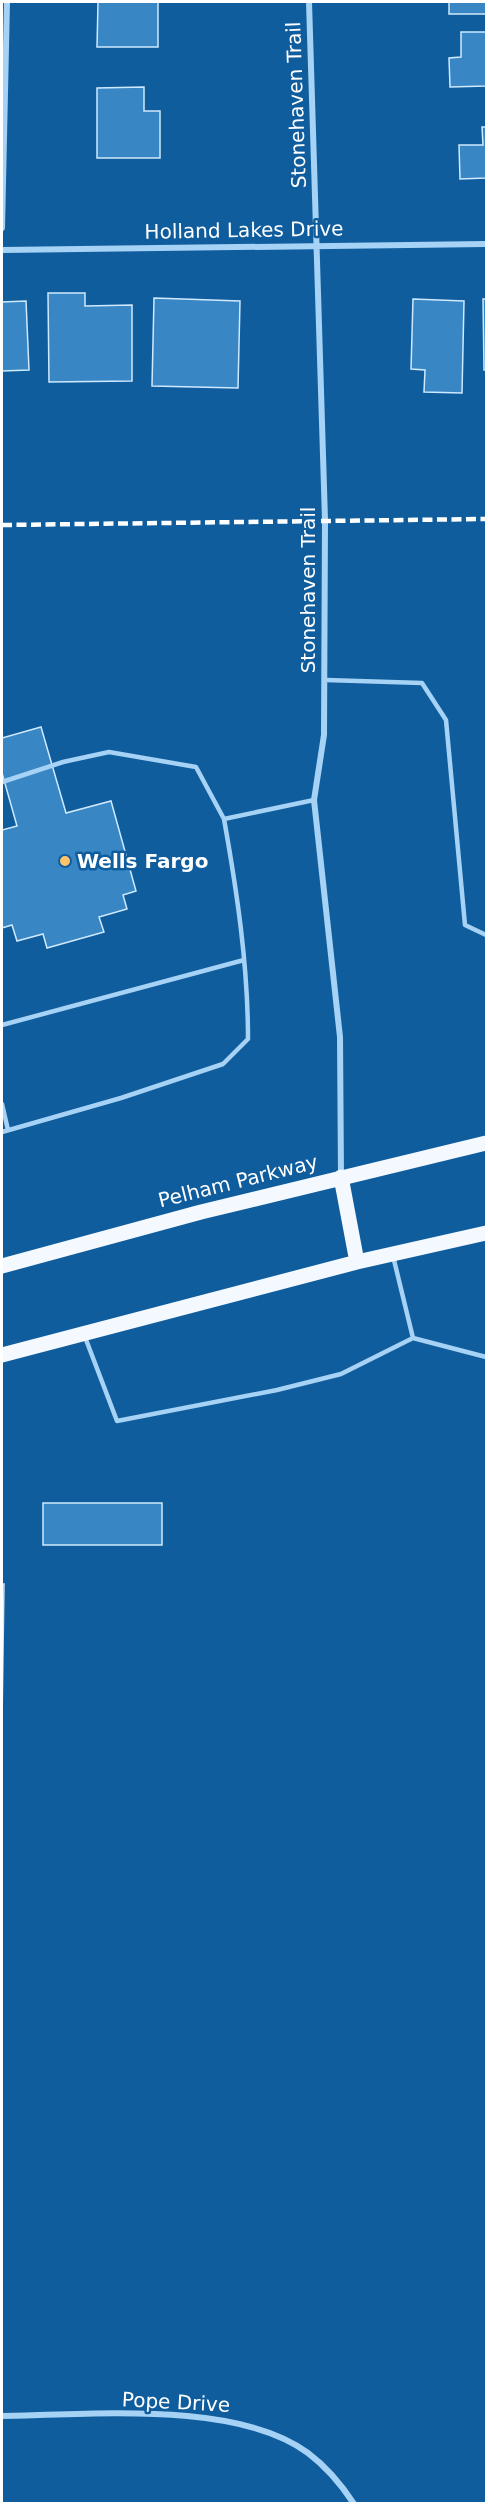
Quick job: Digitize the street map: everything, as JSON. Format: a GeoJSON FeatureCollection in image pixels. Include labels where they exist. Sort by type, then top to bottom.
{"type":"FeatureCollection","features":[{"type":"Feature","properties":{"kind":"main road","name":"Pelham Parkway"},"geometry":{"type":"LineString","coordinates":[[2,1266],[201,1212],[486,1143]]}},
{"type":"Feature","properties":{"kind":"main road"},"geometry":{"type":"LineString","coordinates":[[341,1177],[357,1263]]}},
{"type":"Feature","properties":{"kind":"main road"},"geometry":{"type":"LineString","coordinates":[[2,1355],[392,1254],[486,1233]]}},
{"type":"Feature","properties":{"kind":"street"},"geometry":{"type":"LineString","coordinates":[[2,228],[7,2]]}},
{"type":"Feature","properties":{"kind":"street","name":"Stonehaven Trail"},"geometry":{"type":"LineString","coordinates":[[309,2],[325,520],[324,735],[314,800],[340,1037],[341,1177]]}},
{"type":"Feature","properties":{"kind":"street","name":"Holland Lakes Drive"},"geometry":{"type":"LineString","coordinates":[[2,250],[486,244]]}},
{"type":"Feature","properties":{"kind":"street","name":"Pope Drive"},"geometry":{"type":"LineString","coordinates":[[2,2416],[137,2415],[214,2418],[248,2425],[307,2452],[335,2476],[354,2504]]}},
{"type":"Feature","properties":{"kind":"lane"},"geometry":{"type":"LineString","coordinates":[[326,680],[422,683],[446,720],[465,925],[486,935]]}},
{"type":"Feature","properties":{"kind":"lane"},"geometry":{"type":"LineString","coordinates":[[2,782],[63,762],[109,752],[196,767],[224,819],[234,874],[244,960],[248,1039],[223,1064],[121,1098],[2,1131]]}},
{"type":"Feature","properties":{"kind":"lane"},"geometry":{"type":"LineString","coordinates":[[224,819],[314,800]]}},
{"type":"Feature","properties":{"kind":"lane"},"geometry":{"type":"LineString","coordinates":[[2,1024],[244,960]]}},
{"type":"Feature","properties":{"kind":"lane"},"geometry":{"type":"LineString","coordinates":[[2,1104],[8,1130]]}},
{"type":"Feature","properties":{"kind":"lane"},"geometry":{"type":"LineString","coordinates":[[392,1254],[413,1338]]}},
{"type":"Feature","properties":{"kind":"lane"},"geometry":{"type":"LineString","coordinates":[[84,1333],[117,1421],[276,1390],[341,1374],[413,1338],[486,1357]]}},
{"type":"Feature","properties":{"kind":"building"},"geometry":{"type":"Polygon","coordinates":[[[98,2],[158,2],[158,47],[97,47],[98,2]]]}},
{"type":"Feature","properties":{"kind":"building"},"geometry":{"type":"Polygon","coordinates":[[[449,2],[486,2],[486,14],[449,14],[449,2]]]}},
{"type":"Feature","properties":{"kind":"building"},"geometry":{"type":"Polygon","coordinates":[[[461,32],[486,32],[486,86],[450,87],[449,58],[461,57],[461,32]]]}},
{"type":"Feature","properties":{"kind":"building"},"geometry":{"type":"Polygon","coordinates":[[[144,87],[144,111],[160,111],[160,158],[97,158],[97,88],[144,87]]]}},
{"type":"Feature","properties":{"kind":"building"},"geometry":{"type":"Polygon","coordinates":[[[482,127],[486,127],[486,178],[460,179],[459,145],[483,145],[482,127]]]}},
{"type":"Feature","properties":{"kind":"building"},"geometry":{"type":"Polygon","coordinates":[[[48,293],[85,293],[85,306],[132,305],[132,381],[49,382],[48,293]]]}},
{"type":"Feature","properties":{"kind":"building"},"geometry":{"type":"Polygon","coordinates":[[[154,298],[240,301],[238,388],[152,386],[154,298]]]}},
{"type":"Feature","properties":{"kind":"building"},"geometry":{"type":"Polygon","coordinates":[[[413,299],[464,301],[462,393],[424,392],[425,370],[411,369],[413,299]]]}},
{"type":"Feature","properties":{"kind":"building"},"geometry":{"type":"Polygon","coordinates":[[[483,299],[486,299],[486,370],[484,370],[483,299]]]}},
{"type":"Feature","properties":{"kind":"building"},"geometry":{"type":"Polygon","coordinates":[[[26,301],[29,370],[2,371],[2,302],[26,301]]]}},
{"type":"Feature","properties":{"kind":"building","name":"Wells Fargo"},"geometry":{"type":"Polygon","coordinates":[[[41,727],[66,813],[111,801],[136,891],[123,895],[127,909],[99,917],[104,932],[47,948],[43,934],[17,941],[12,925],[2,928],[2,830],[17,826],[2,773],[2,738],[41,727]]]}},
{"type":"Feature","properties":{"kind":"building"},"geometry":{"type":"Polygon","coordinates":[[[43,1503],[162,1503],[162,1545],[43,1545],[43,1503]]]}},
{"type":"Feature","properties":{"kind":"building"},"geometry":{"type":"Polygon","coordinates":[[[2,1584],[4,1584],[2,1721],[2,1584]]]}},
{"type":"Feature","properties":{"kind":"railway"},"geometry":{"type":"LineString","coordinates":[[2,525],[486,519]]}},
{"type":"Feature","properties":{"kind":"place","name":"Wells Fargo"},"geometry":{"type":"Point","coordinates":[65,861]}}]}
